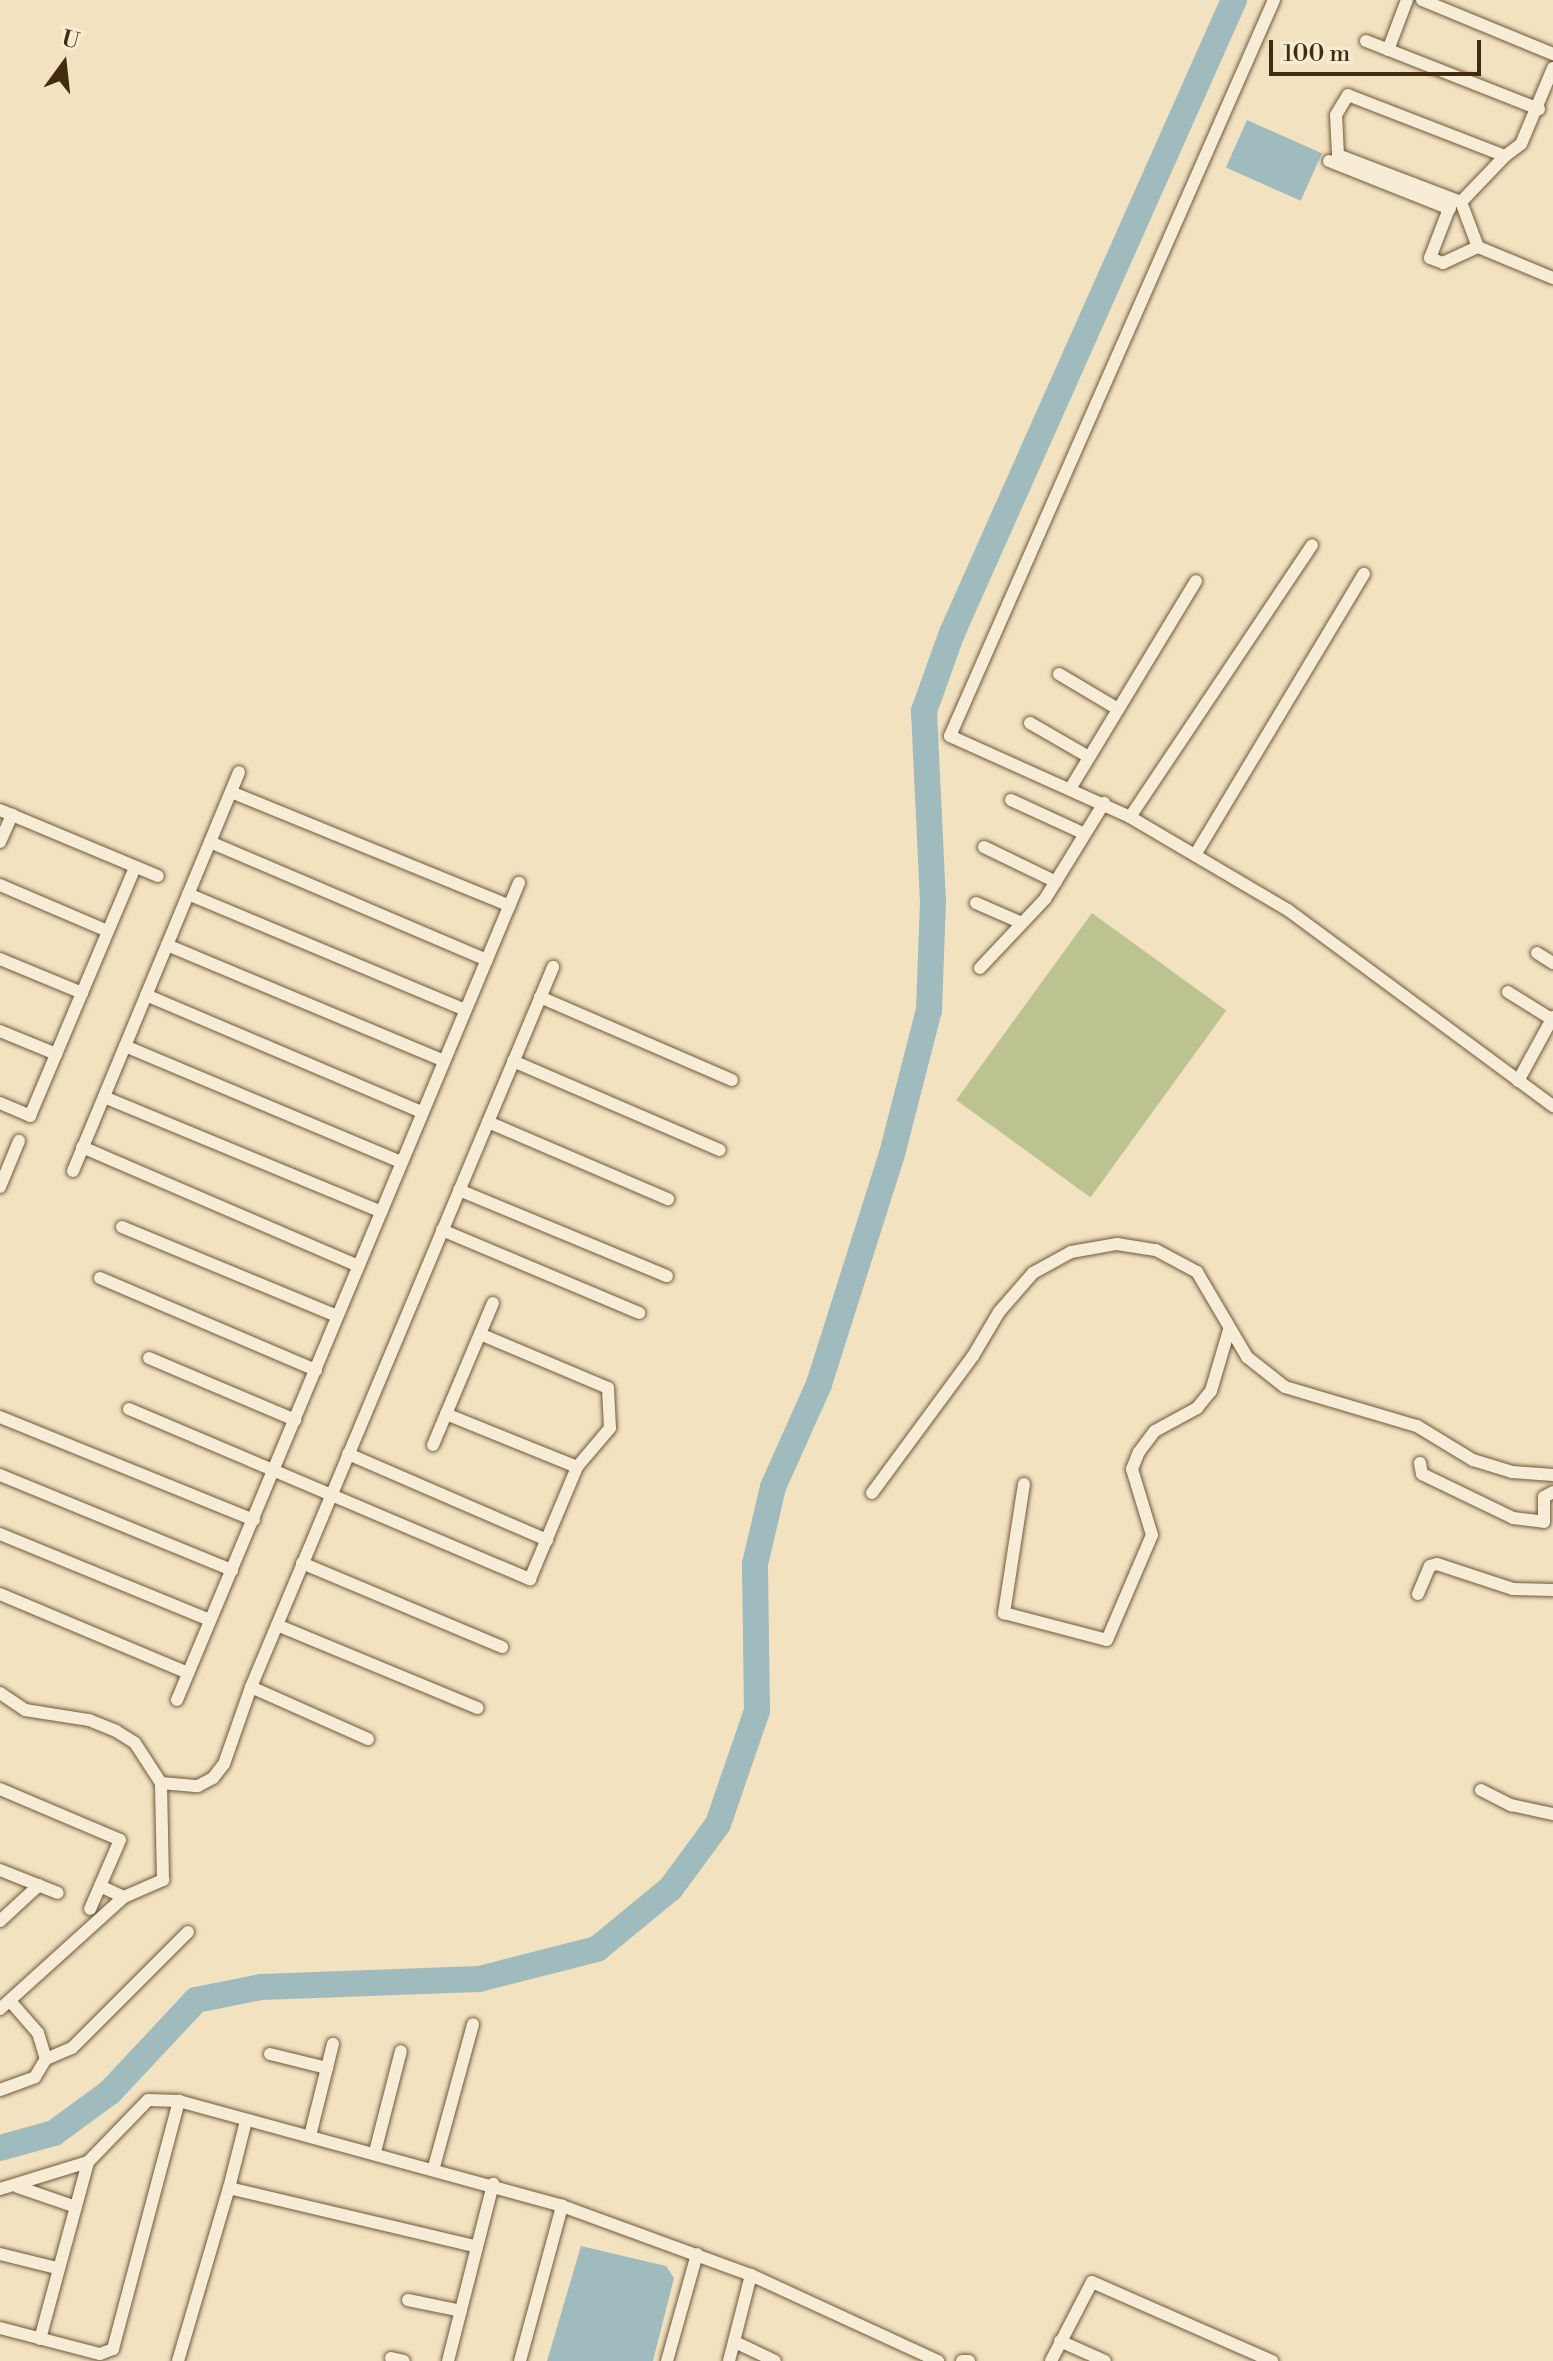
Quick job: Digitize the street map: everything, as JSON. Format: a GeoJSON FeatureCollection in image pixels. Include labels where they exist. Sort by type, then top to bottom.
{"type":"FeatureCollection","features":[{"type":"Feature","properties":{"kind":"street"},"geometry":{"type":"LineString","coordinates":[[1274,0],[950,732],[954,740],[1104,803],[1288,910],[1553,1106]]}},
{"type":"Feature","properties":{"kind":"street"},"geometry":{"type":"LineString","coordinates":[[1388,50],[1407,0]]}},
{"type":"Feature","properties":{"kind":"street"},"geometry":{"type":"LineString","coordinates":[[1422,0],[1553,54]]}},
{"type":"Feature","properties":{"kind":"street"},"geometry":{"type":"LineString","coordinates":[[1366,41],[1539,109]]}},
{"type":"Feature","properties":{"kind":"street"},"geometry":{"type":"LineString","coordinates":[[1478,247],[1443,263],[1430,258],[1454,203],[1521,144],[1539,109],[1553,68]]}},
{"type":"Feature","properties":{"kind":"street"},"geometry":{"type":"LineString","coordinates":[[1505,156],[1348,95],[1336,115],[1338,155],[1454,203],[1478,247],[1553,278]]}},
{"type":"Feature","properties":{"kind":"street"},"geometry":{"type":"LineString","coordinates":[[1329,161],[1454,203]]}},
{"type":"Feature","properties":{"kind":"street"},"geometry":{"type":"LineString","coordinates":[[1130,817],[1312,545]]}},
{"type":"Feature","properties":{"kind":"street"},"geometry":{"type":"LineString","coordinates":[[1195,855],[1364,574]]}},
{"type":"Feature","properties":{"kind":"street"},"geometry":{"type":"LineString","coordinates":[[1070,789],[1196,581]]}},
{"type":"Feature","properties":{"kind":"street"},"geometry":{"type":"LineString","coordinates":[[1059,674],[1118,709]]}},
{"type":"Feature","properties":{"kind":"street"},"geometry":{"type":"LineString","coordinates":[[1030,723],[1089,757]]}},
{"type":"Feature","properties":{"kind":"street"},"geometry":{"type":"LineString","coordinates":[[73,1171],[239,772]]}},
{"type":"Feature","properties":{"kind":"street"},"geometry":{"type":"LineString","coordinates":[[231,792],[510,906]]}},
{"type":"Feature","properties":{"kind":"street"},"geometry":{"type":"LineString","coordinates":[[1011,800],[1085,834]]}},
{"type":"Feature","properties":{"kind":"street"},"geometry":{"type":"LineString","coordinates":[[980,968],[1056,882],[1104,803]]}},
{"type":"Feature","properties":{"kind":"street"},"geometry":{"type":"LineString","coordinates":[[0,842],[6,812],[158,876]]}},
{"type":"Feature","properties":{"kind":"street"},"geometry":{"type":"LineString","coordinates":[[210,842],[487,960]]}},
{"type":"Feature","properties":{"kind":"street"},"geometry":{"type":"LineString","coordinates":[[984,847],[1056,882]]}},
{"type":"Feature","properties":{"kind":"street"},"geometry":{"type":"LineString","coordinates":[[0,1103],[30,1116],[135,867]]}},
{"type":"Feature","properties":{"kind":"street"},"geometry":{"type":"LineString","coordinates":[[177,1700],[519,883]]}},
{"type":"Feature","properties":{"kind":"street"},"geometry":{"type":"LineString","coordinates":[[0,885],[108,931]]}},
{"type":"Feature","properties":{"kind":"street"},"geometry":{"type":"LineString","coordinates":[[188,894],[465,1010]]}},
{"type":"Feature","properties":{"kind":"street"},"geometry":{"type":"LineString","coordinates":[[976,903],[1022,923]]}},
{"type":"Feature","properties":{"kind":"street"},"geometry":{"type":"LineString","coordinates":[[167,945],[444,1061]]}},
{"type":"Feature","properties":{"kind":"street"},"geometry":{"type":"LineString","coordinates":[[1537,953],[1553,963]]}},
{"type":"Feature","properties":{"kind":"street"},"geometry":{"type":"LineString","coordinates":[[0,959],[82,993]]}},
{"type":"Feature","properties":{"kind":"street"},"geometry":{"type":"LineString","coordinates":[[161,1783],[198,1786],[213,1778],[224,1764],[251,1687],[302,1563],[553,967]]}},
{"type":"Feature","properties":{"kind":"street"},"geometry":{"type":"LineString","coordinates":[[1508,992],[1553,1019],[1518,1081]]}},
{"type":"Feature","properties":{"kind":"street"},"geometry":{"type":"LineString","coordinates":[[146,995],[422,1112]]}},
{"type":"Feature","properties":{"kind":"street"},"geometry":{"type":"LineString","coordinates":[[540,997],[732,1080]]}},
{"type":"Feature","properties":{"kind":"street"},"geometry":{"type":"LineString","coordinates":[[0,1031],[56,1054]]}},
{"type":"Feature","properties":{"kind":"street"},"geometry":{"type":"LineString","coordinates":[[125,1046],[401,1162]]}},
{"type":"Feature","properties":{"kind":"street"},"geometry":{"type":"LineString","coordinates":[[513,1061],[720,1150]]}},
{"type":"Feature","properties":{"kind":"street"},"geometry":{"type":"LineString","coordinates":[[104,1097],[381,1212]]}},
{"type":"Feature","properties":{"kind":"street"},"geometry":{"type":"LineString","coordinates":[[488,1122],[668,1199]]}},
{"type":"Feature","properties":{"kind":"street"},"geometry":{"type":"LineString","coordinates":[[1,1182],[19,1141]]}},
{"type":"Feature","properties":{"kind":"street"},"geometry":{"type":"LineString","coordinates":[[82,1147],[358,1266]]}},
{"type":"Feature","properties":{"kind":"street"},"geometry":{"type":"LineString","coordinates":[[459,1190],[667,1276]]}},
{"type":"Feature","properties":{"kind":"street"},"geometry":{"type":"LineString","coordinates":[[122,1227],[337,1316]]}},
{"type":"Feature","properties":{"kind":"street"},"geometry":{"type":"LineString","coordinates":[[442,1230],[639,1313]]}},
{"type":"Feature","properties":{"kind":"street"},"geometry":{"type":"LineString","coordinates":[[872,1493],[999,1312],[1033,1273],[1071,1252],[1117,1244],[1184,1261],[1198,1273],[1247,1357],[1285,1387],[1417,1426],[1473,1460],[1512,1472],[1553,1475]]}},
{"type":"Feature","properties":{"kind":"street"},"geometry":{"type":"LineString","coordinates":[[100,1278],[316,1370]]}},
{"type":"Feature","properties":{"kind":"street"},"geometry":{"type":"LineString","coordinates":[[433,1445],[493,1303]]}},
{"type":"Feature","properties":{"kind":"street"},"geometry":{"type":"LineString","coordinates":[[1024,1484],[1004,1613],[1107,1640],[1152,1535],[1132,1469],[1139,1452],[1155,1431],[1197,1408],[1211,1391],[1229,1330]]}},
{"type":"Feature","properties":{"kind":"street"},"geometry":{"type":"LineString","coordinates":[[129,1409],[530,1579],[577,1467],[610,1428],[608,1388],[480,1334]]}},
{"type":"Feature","properties":{"kind":"street"},"geometry":{"type":"LineString","coordinates":[[149,1358],[295,1420]]}},
{"type":"Feature","properties":{"kind":"street"},"geometry":{"type":"LineString","coordinates":[[446,1414],[577,1467]]}},
{"type":"Feature","properties":{"kind":"street"},"geometry":{"type":"LineString","coordinates":[[0,1417],[254,1520]]}},
{"type":"Feature","properties":{"kind":"street"},"geometry":{"type":"LineString","coordinates":[[348,1454],[547,1540]]}},
{"type":"Feature","properties":{"kind":"street"},"geometry":{"type":"LineString","coordinates":[[1420,1463],[1422,1474],[1513,1518],[1544,1522],[1544,1497],[1553,1492]]}},
{"type":"Feature","properties":{"kind":"street"},"geometry":{"type":"LineString","coordinates":[[0,1475],[232,1570]]}},
{"type":"Feature","properties":{"kind":"street"},"geometry":{"type":"LineString","coordinates":[[0,1534],[210,1620]]}},
{"type":"Feature","properties":{"kind":"street"},"geometry":{"type":"LineString","coordinates":[[302,1563],[502,1647]]}},
{"type":"Feature","properties":{"kind":"street"},"geometry":{"type":"LineString","coordinates":[[1418,1594],[1430,1566],[1437,1564],[1513,1589],[1553,1590]]}},
{"type":"Feature","properties":{"kind":"street"},"geometry":{"type":"LineString","coordinates":[[0,1594],[188,1673]]}},
{"type":"Feature","properties":{"kind":"street"},"geometry":{"type":"LineString","coordinates":[[277,1625],[477,1708]]}},
{"type":"Feature","properties":{"kind":"street"},"geometry":{"type":"LineString","coordinates":[[251,1687],[368,1739]]}},
{"type":"Feature","properties":{"kind":"street"},"geometry":{"type":"LineString","coordinates":[[0,1694],[25,1710],[89,1720],[116,1731],[135,1743],[161,1783],[163,1880],[124,1897],[6,2006],[38,2033],[46,2059]]}},
{"type":"Feature","properties":{"kind":"street"},"geometry":{"type":"LineString","coordinates":[[0,1789],[120,1840],[90,1909]]}},
{"type":"Feature","properties":{"kind":"street"},"geometry":{"type":"LineString","coordinates":[[1481,1790],[1511,1805],[1553,1814]]}},
{"type":"Feature","properties":{"kind":"street"},"geometry":{"type":"LineString","coordinates":[[0,1871],[58,1893]]}},
{"type":"Feature","properties":{"kind":"street"},"geometry":{"type":"LineString","coordinates":[[0,1921],[39,1885]]}},
{"type":"Feature","properties":{"kind":"street"},"geometry":{"type":"LineString","coordinates":[[100,1886],[124,1897]]}},
{"type":"Feature","properties":{"kind":"street"},"geometry":{"type":"LineString","coordinates":[[0,2090],[35,2077],[46,2059],[72,2048],[188,1932]]}},
{"type":"Feature","properties":{"kind":"street"},"geometry":{"type":"LineString","coordinates":[[434,2167],[473,2024]]}},
{"type":"Feature","properties":{"kind":"street"},"geometry":{"type":"LineString","coordinates":[[310,2136],[333,2044]]}},
{"type":"Feature","properties":{"kind":"street"},"geometry":{"type":"LineString","coordinates":[[375,2152],[401,2051]]}},
{"type":"Feature","properties":{"kind":"street"},"geometry":{"type":"LineString","coordinates":[[270,2054],[327,2068]]}},
{"type":"Feature","properties":{"kind":"street"},"geometry":{"type":"LineString","coordinates":[[0,2189],[18,2187],[88,2162],[148,2100],[179,2101],[246,2121],[434,2167],[562,2206],[751,2275],[938,2361]]}},
{"type":"Feature","properties":{"kind":"street"},"geometry":{"type":"LineString","coordinates":[[0,2328],[100,2354],[113,2349],[179,2101]]}},
{"type":"Feature","properties":{"kind":"street"},"geometry":{"type":"LineString","coordinates":[[178,2361],[246,2121]]}},
{"type":"Feature","properties":{"kind":"street"},"geometry":{"type":"LineString","coordinates":[[40,2339],[88,2162]]}},
{"type":"Feature","properties":{"kind":"street"},"geometry":{"type":"LineString","coordinates":[[448,2361],[493,2184]]}},
{"type":"Feature","properties":{"kind":"street"},"geometry":{"type":"LineString","coordinates":[[18,2187],[76,2207]]}},
{"type":"Feature","properties":{"kind":"street"},"geometry":{"type":"LineString","coordinates":[[229,2188],[475,2246]]}},
{"type":"Feature","properties":{"kind":"street"},"geometry":{"type":"LineString","coordinates":[[520,2361],[562,2206]]}},
{"type":"Feature","properties":{"kind":"street"},"geometry":{"type":"LineString","coordinates":[[0,2254],[57,2268]]}},
{"type":"Feature","properties":{"kind":"street"},"geometry":{"type":"LineString","coordinates":[[667,2361],[697,2254]]}},
{"type":"Feature","properties":{"kind":"street"},"geometry":{"type":"LineString","coordinates":[[729,2361],[751,2275]]}},
{"type":"Feature","properties":{"kind":"street"},"geometry":{"type":"LineString","coordinates":[[1051,2361],[1092,2282],[1272,2361]]}},
{"type":"Feature","properties":{"kind":"street"},"geometry":{"type":"LineString","coordinates":[[408,2300],[461,2311]]}},
{"type":"Feature","properties":{"kind":"street"},"geometry":{"type":"LineString","coordinates":[[1060,2341],[1105,2361]]}},
{"type":"Feature","properties":{"kind":"street"},"geometry":{"type":"LineString","coordinates":[[735,2342],[754,2357],[775,2361]]}},
{"type":"Feature","properties":{"kind":"street"},"geometry":{"type":"LineString","coordinates":[[962,2361],[969,2361]]}},
{"type":"Feature","properties":{"kind":"green space"},"geometry":{"type":"Polygon","coordinates":[[[1092,913],[1226,1011],[1091,1197],[956,1100],[1092,913]]]}},
{"type":"Feature","properties":{"kind":"water"},"geometry":{"type":"Polygon","coordinates":[[[1247,120],[1322,153],[1301,201],[1226,168],[1247,120]]]}},
{"type":"Feature","properties":{"kind":"water"},"geometry":{"type":"Polygon","coordinates":[[[581,2246],[666,2266],[674,2278],[653,2361],[547,2361],[581,2246]]]}},
{"type":"Feature","properties":{"kind":"waterway"},"geometry":{"type":"LineString","coordinates":[[0,2148],[54,2133],[110,2092],[196,2000],[261,1987],[479,1979],[597,1949],[671,1888],[718,1824],[757,1711],[755,1564],[773,1487],[819,1384],[892,1154],[929,1010],[933,902],[924,711],[952,633],[1234,0]]}}]}
